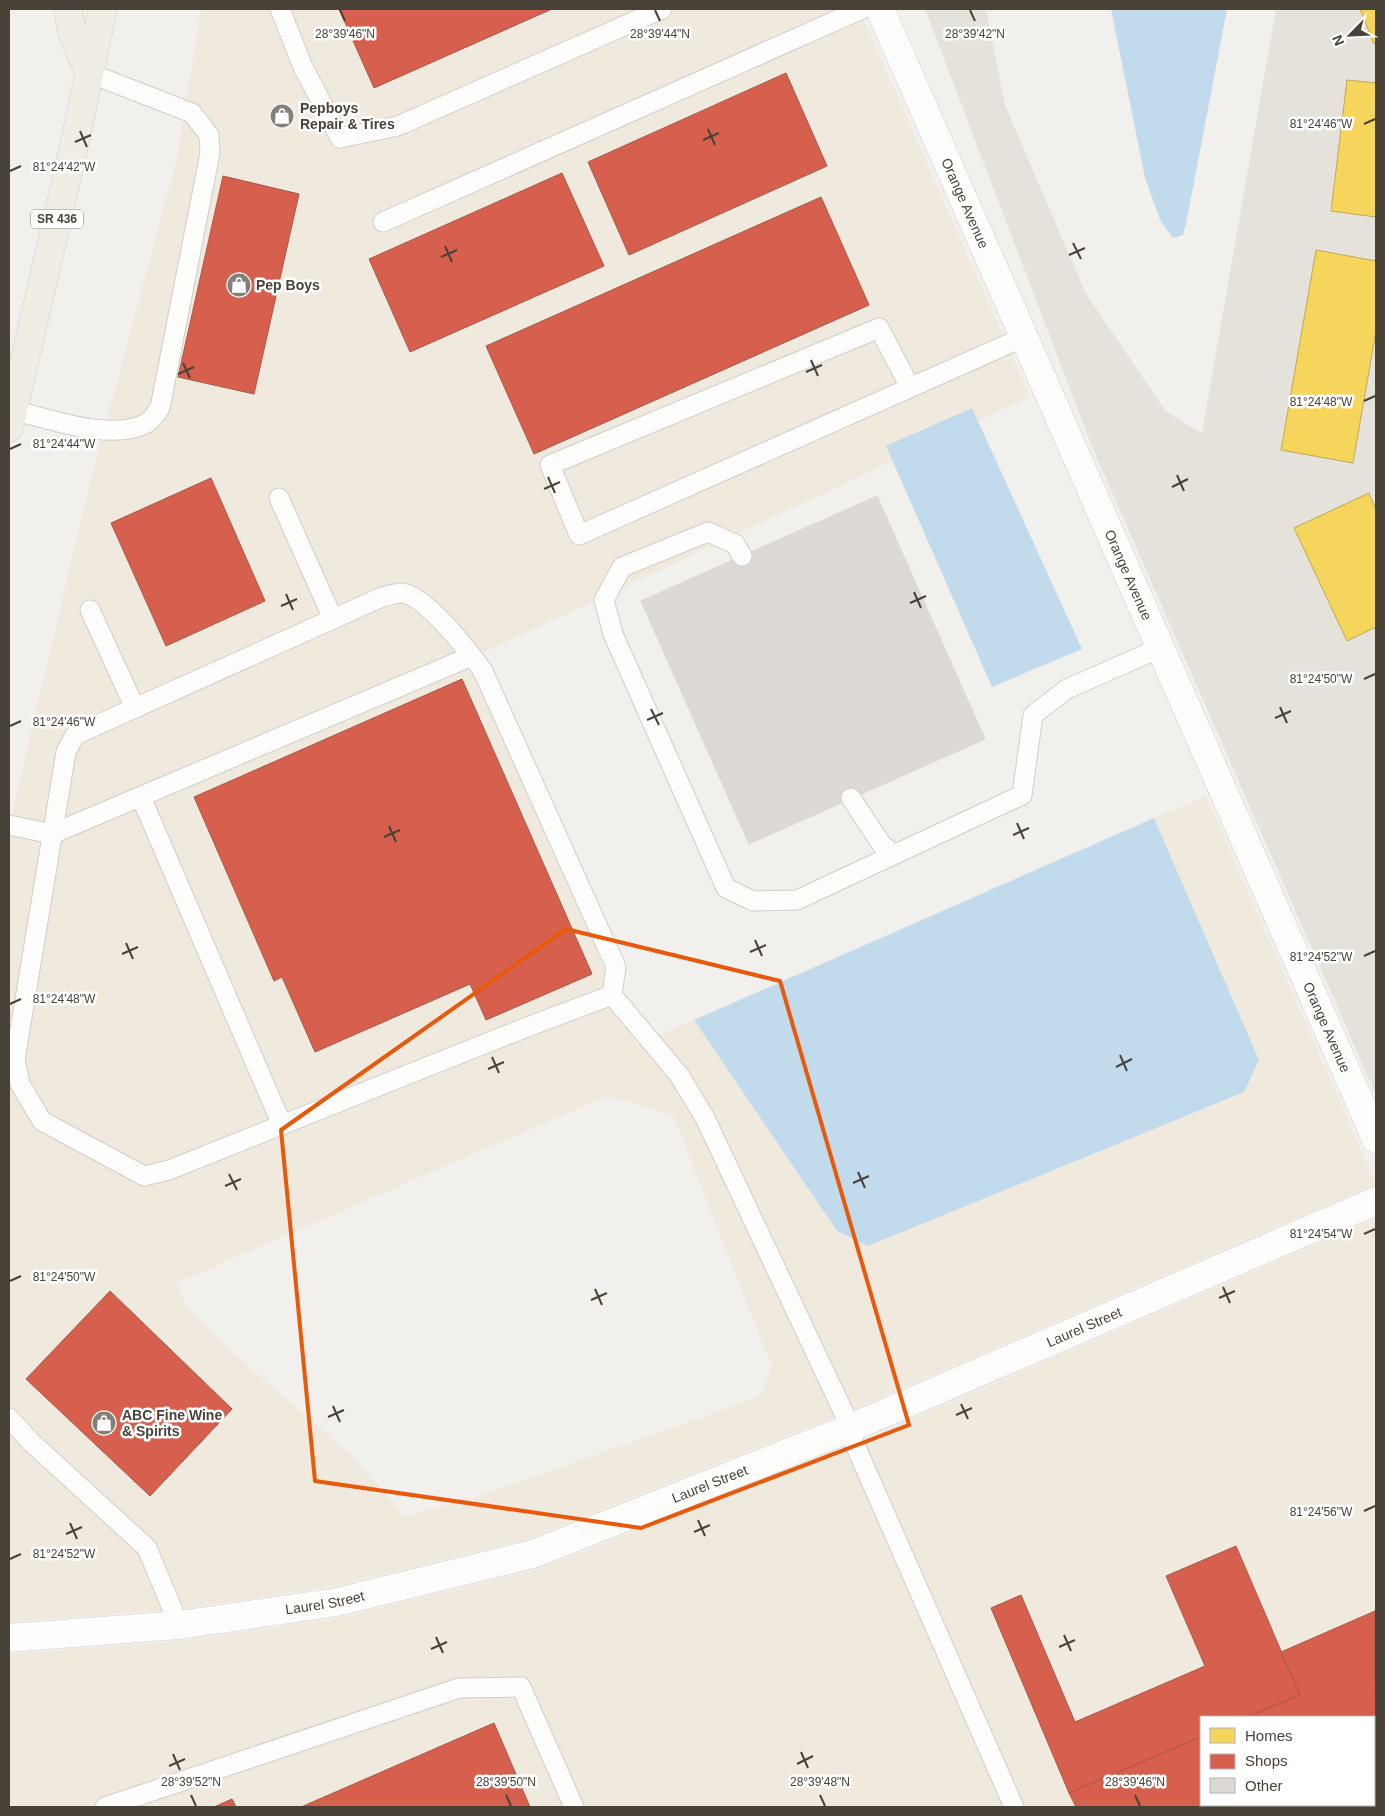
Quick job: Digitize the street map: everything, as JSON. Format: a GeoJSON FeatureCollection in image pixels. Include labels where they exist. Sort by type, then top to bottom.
{"type":"FeatureCollection","features":[{"type":"Feature","properties":{"kind":"main road"},"geometry":{"type":"LineString","coordinates":[[68,9],[72,32],[89,73]]}},
{"type":"Feature","properties":{"kind":"main road","name":"SR 436"},"geometry":{"type":"LineString","coordinates":[[10,415],[70,164],[102,9]]}},
{"type":"Feature","properties":{"kind":"street","name":"Orange Avenue"},"geometry":{"type":"LineString","coordinates":[[880,9],[1376,1139]]}},
{"type":"Feature","properties":{"kind":"street","name":"Laurel Street"},"geometry":{"type":"LineString","coordinates":[[9,1638],[179,1625],[337,1602],[533,1554],[850,1429],[1376,1201]]}},
{"type":"Feature","properties":{"kind":"lane"},"geometry":{"type":"LineString","coordinates":[[280,9],[303,67],[340,138],[398,126],[662,9]]}},
{"type":"Feature","properties":{"kind":"lane"},"geometry":{"type":"LineString","coordinates":[[383,222],[862,9]]}},
{"type":"Feature","properties":{"kind":"lane"},"geometry":{"type":"LineString","coordinates":[[10,415],[92,430],[131,429],[149,422],[160,408],[210,153],[209,135],[192,113],[89,73]]}},
{"type":"Feature","properties":{"kind":"lane"},"geometry":{"type":"LineString","coordinates":[[910,387],[879,328],[550,465],[579,535],[1024,337]]}},
{"type":"Feature","properties":{"kind":"lane"},"geometry":{"type":"LineString","coordinates":[[279,498],[333,619]]}},
{"type":"Feature","properties":{"kind":"lane"},"geometry":{"type":"LineString","coordinates":[[742,556],[735,544],[708,532],[622,567],[604,600],[613,634],[726,888],[753,901],[797,900],[1022,795],[1033,715],[1067,689],[1160,648]]}},
{"type":"Feature","properties":{"kind":"lane"},"geometry":{"type":"LineString","coordinates":[[612,995],[169,1170],[144,1176],[42,1121],[20,1084],[15,1060],[66,752],[75,735],[382,596],[403,593],[423,604],[456,635],[483,671],[616,967],[612,995],[680,1075],[705,1118],[850,1429],[1014,1807]]}},
{"type":"Feature","properties":{"kind":"lane"},"geometry":{"type":"LineString","coordinates":[[90,610],[136,708]]}},
{"type":"Feature","properties":{"kind":"lane"},"geometry":{"type":"LineString","coordinates":[[9,825],[52,834],[472,656]]}},
{"type":"Feature","properties":{"kind":"lane"},"geometry":{"type":"LineString","coordinates":[[141,796],[282,1125]]}},
{"type":"Feature","properties":{"kind":"lane"},"geometry":{"type":"LineString","coordinates":[[852,798],[882,845],[894,854]]}},
{"type":"Feature","properties":{"kind":"lane"},"geometry":{"type":"LineString","coordinates":[[9,1418],[31,1442],[147,1548],[179,1625]]}},
{"type":"Feature","properties":{"kind":"lane"},"geometry":{"type":"LineString","coordinates":[[105,1807],[459,1688],[521,1687],[574,1807]]}},
{"type":"Feature","properties":{"kind":"highlighted area"},"geometry":{"type":"Polygon","coordinates":[[[566,929],[780,981],[909,1425],[641,1528],[315,1481],[281,1130],[566,929]]]}},
{"type":"Feature","properties":{"kind":"shaded area"},"geometry":{"type":"Polygon","coordinates":[[[201,9],[859,9],[1030,397],[474,657],[636,1045],[694,1020],[837,1231],[1259,1060],[1154,818],[1206,796],[1376,1184],[842,1414],[528,1539],[335,1586],[179,1609],[9,1622],[9,827],[88,490],[177,158],[201,9]],[[607,1096],[176,1283],[187,1307],[230,1350],[354,1458],[404,1516],[480,1496],[759,1397],[772,1367],[673,1115],[607,1096]]]}},
{"type":"Feature","properties":{"kind":"shaded area"},"geometry":{"type":"Polygon","coordinates":[[[925,9],[986,9],[1005,105],[1085,292],[1166,412],[1202,433],[1276,9],[1376,9],[1376,1095],[1091,444],[925,9]]]}},
{"type":"Feature","properties":{"kind":"shaded area"},"geometry":{"type":"Polygon","coordinates":[[[1376,1218],[1376,1807],[9,1807],[9,1654],[179,1641],[338,1618],[536,1570],[854,1444],[1376,1218]]]}},
{"type":"Feature","properties":{"kind":"water"},"geometry":{"type":"Polygon","coordinates":[[[1111,9],[1227,9],[1186,224],[1183,235],[1173,238],[1161,222],[1145,178],[1111,9]]]}},
{"type":"Feature","properties":{"kind":"water"},"geometry":{"type":"Polygon","coordinates":[[[972,408],[1082,649],[992,687],[886,446],[972,408]]]}},
{"type":"Feature","properties":{"kind":"water"},"geometry":{"type":"Polygon","coordinates":[[[1154,818],[1259,1060],[1244,1092],[868,1246],[837,1231],[694,1020],[1154,818]]]}},
{"type":"Feature","properties":{"kind":"building: Homes"},"geometry":{"type":"Polygon","coordinates":[[[1360,9],[1376,9],[1376,43],[1374,44],[1360,9]]]}},
{"type":"Feature","properties":{"kind":"building: Homes"},"geometry":{"type":"Polygon","coordinates":[[[1347,80],[1376,83],[1376,217],[1331,211],[1347,80]]]}},
{"type":"Feature","properties":{"kind":"building: Homes"},"geometry":{"type":"Polygon","coordinates":[[[1316,250],[1376,261],[1376,331],[1353,463],[1281,450],[1316,250]]]}},
{"type":"Feature","properties":{"kind":"building: Homes"},"geometry":{"type":"Polygon","coordinates":[[[1369,493],[1376,510],[1376,627],[1347,641],[1294,528],[1369,493]]]}},
{"type":"Feature","properties":{"kind":"building: Shops"},"geometry":{"type":"Polygon","coordinates":[[[339,9],[552,9],[374,88],[339,9]]]}},
{"type":"Feature","properties":{"kind":"building: Shops"},"geometry":{"type":"Polygon","coordinates":[[[786,73],[827,166],[629,255],[588,162],[786,73]]]}},
{"type":"Feature","properties":{"kind":"building: Shops"},"geometry":{"type":"Polygon","coordinates":[[[562,173],[604,266],[410,352],[369,259],[562,173]]]}},
{"type":"Feature","properties":{"kind":"building: Shops","name":"Pep Boys"},"geometry":{"type":"Polygon","coordinates":[[[223,176],[299,194],[254,394],[178,377],[223,176]]]}},
{"type":"Feature","properties":{"kind":"building: Shops"},"geometry":{"type":"Polygon","coordinates":[[[821,197],[869,305],[534,454],[486,346],[821,197]]]}},
{"type":"Feature","properties":{"kind":"building: Shops"},"geometry":{"type":"Polygon","coordinates":[[[211,478],[265,601],[166,646],[111,523],[211,478]]]}},
{"type":"Feature","properties":{"kind":"building: Shops"},"geometry":{"type":"Polygon","coordinates":[[[462,679],[592,974],[486,1020],[470,984],[315,1052],[282,977],[274,981],[194,797],[462,679]]]}},
{"type":"Feature","properties":{"kind":"building: Shops"},"geometry":{"type":"Polygon","coordinates":[[[110,1291],[232,1409],[150,1496],[26,1379],[110,1291]]]}},
{"type":"Feature","properties":{"kind":"building: Shops"},"geometry":{"type":"Polygon","coordinates":[[[1236,1546],[1300,1695],[1249,1716],[1200,1716],[1200,1737],[1069,1793],[991,1608],[1021,1595],[1075,1722],[1205,1666],[1166,1576],[1236,1546]]]}},
{"type":"Feature","properties":{"kind":"building: Shops"},"geometry":{"type":"Polygon","coordinates":[[[1375,1611],[1376,1807],[1076,1807],[1069,1793],[1200,1737],[1200,1806],[1375,1806],[1375,1716],[1249,1716],[1300,1695],[1281,1652],[1375,1611]]]}},
{"type":"Feature","properties":{"kind":"building: Shops"},"geometry":{"type":"Polygon","coordinates":[[[494,1723],[530,1807],[301,1807],[494,1723]]]}},
{"type":"Feature","properties":{"kind":"building: Shops"},"geometry":{"type":"Polygon","coordinates":[[[232,1799],[236,1807],[214,1807],[232,1799]]]}},
{"type":"Feature","properties":{"kind":"building: Other"},"geometry":{"type":"Polygon","coordinates":[[[877,496],[985,739],[749,844],[641,601],[877,496]]]}},
{"type":"Feature","properties":{"kind":"place","name":"Pepboys Repair & Tires"},"geometry":{"type":"Point","coordinates":[282,116]}},
{"type":"Feature","properties":{"kind":"place","name":"Pep Boys"},"geometry":{"type":"Point","coordinates":[239,285]}},
{"type":"Feature","properties":{"kind":"place","name":"ABC Fine Wine & Spirits"},"geometry":{"type":"Point","coordinates":[104,1423]}}]}
